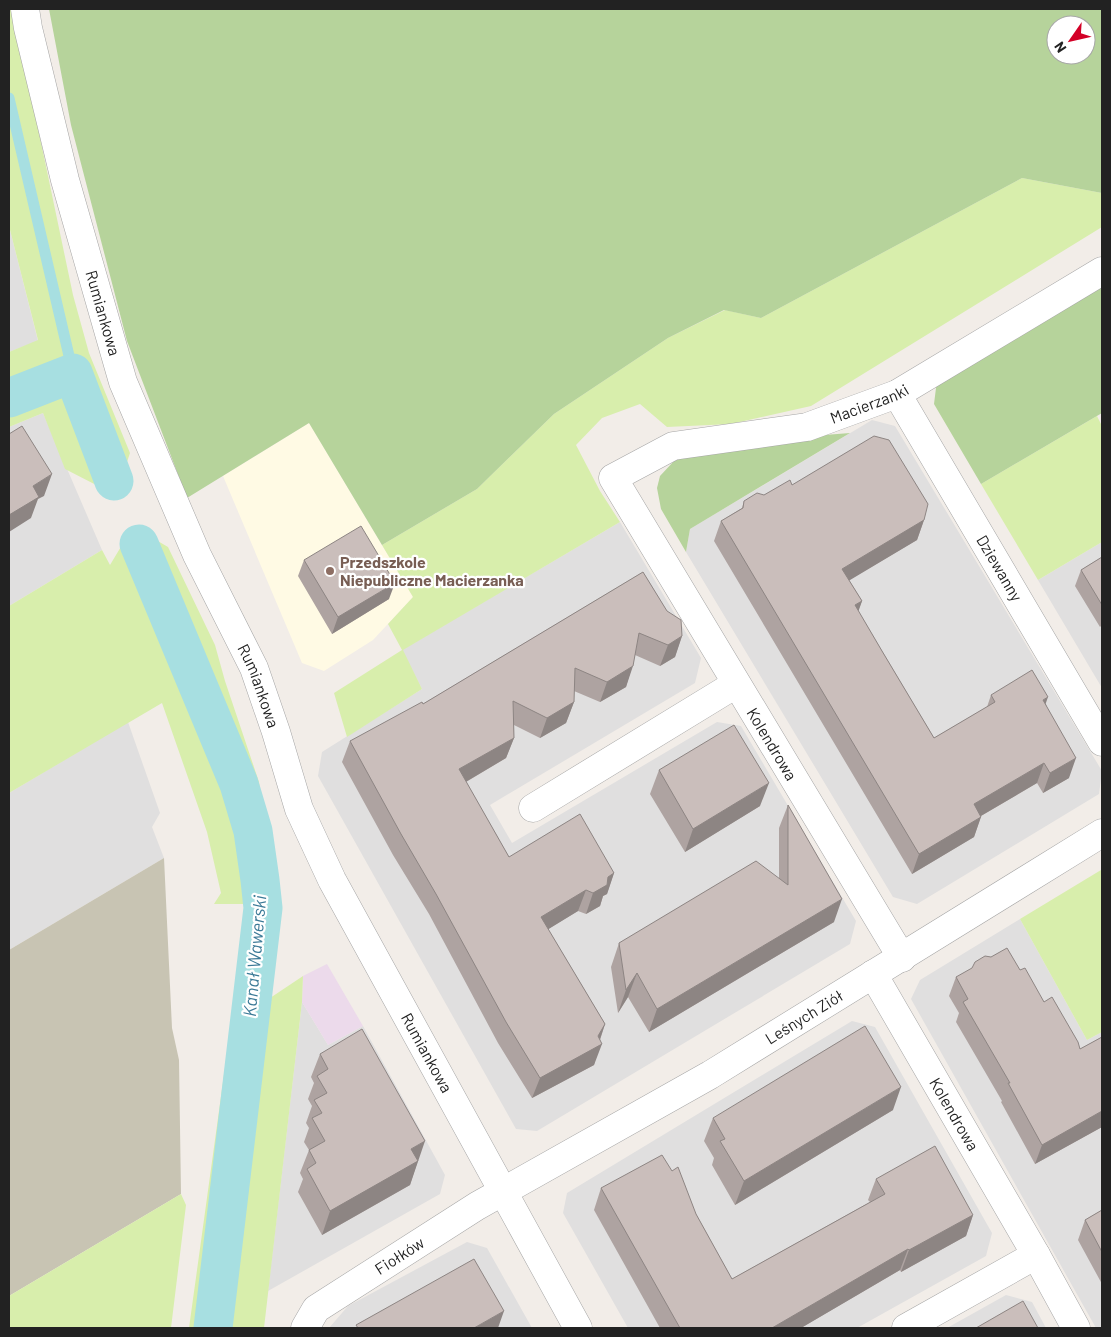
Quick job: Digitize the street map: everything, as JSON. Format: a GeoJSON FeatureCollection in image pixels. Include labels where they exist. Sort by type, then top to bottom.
{"type":"FeatureCollection","features":[{"type":"Feature","properties":{"kind":"street","name":"Rumiankowa"},"geometry":{"type":"LineString","coordinates":[[25,9],[65,180],[123,382],[197,555],[254,668],[299,809],[332,880],[578,1328]]}},
{"type":"Feature","properties":{"kind":"street","name":"Macierzanki"},"geometry":{"type":"LineString","coordinates":[[613,478],[673,446],[807,427],[897,394],[1102,271]]}},
{"type":"Feature","properties":{"kind":"street","name":"Dziewanny"},"geometry":{"type":"LineString","coordinates":[[897,394],[1102,742]]}},
{"type":"Feature","properties":{"kind":"street","name":"Kolendrowa"},"geometry":{"type":"LineString","coordinates":[[613,478],[902,958]]}},
{"type":"Feature","properties":{"kind":"street"},"geometry":{"type":"LineString","coordinates":[[533,808],[736,684]]}},
{"type":"Feature","properties":{"kind":"street","name":"Leśnych Ziół"},"geometry":{"type":"LineString","coordinates":[[502,1192],[710,1075],[1102,833]]}},
{"type":"Feature","properties":{"kind":"street","name":"Kolendrowa"},"geometry":{"type":"LineString","coordinates":[[873,974],[1036,1255],[1076,1328]]}},
{"type":"Feature","properties":{"kind":"street","name":"Fiołków"},"geometry":{"type":"LineString","coordinates":[[305,1328],[316,1308],[502,1192]]}},
{"type":"Feature","properties":{"kind":"street"},"geometry":{"type":"LineString","coordinates":[[906,1328],[1036,1255]]}},
{"type":"Feature","properties":{"kind":"shaded area"},"geometry":{"type":"Polygon","coordinates":[[[9,226],[38,341],[9,352],[9,226]]]}},
{"type":"Feature","properties":{"kind":"shaded area"},"geometry":{"type":"Polygon","coordinates":[[[43,413],[102,550],[9,606],[9,427],[43,413]]]}},
{"type":"Feature","properties":{"kind":"shaded area"},"geometry":{"type":"Polygon","coordinates":[[[872,420],[895,426],[1102,771],[1099,794],[917,904],[893,897],[686,552],[690,529],[872,420]]]}},
{"type":"Feature","properties":{"kind":"shaded area","name":"Przedszkole Niepubliczne Macierzanka"},"geometry":{"type":"Polygon","coordinates":[[[309,423],[413,597],[373,640],[324,671],[302,663],[223,476],[309,423]]]}},
{"type":"Feature","properties":{"kind":"shaded area"},"geometry":{"type":"Polygon","coordinates":[[[620,522],[701,658],[695,683],[490,805],[512,843],[717,722],[741,726],[856,921],[850,944],[537,1131],[516,1129],[318,776],[322,752],[422,689],[402,650],[620,522]]]}},
{"type":"Feature","properties":{"kind":"shaded area"},"geometry":{"type":"Polygon","coordinates":[[[1102,542],[1102,688],[1038,580],[1102,542]]]}},
{"type":"Feature","properties":{"kind":"shaded area"},"geometry":{"type":"Polygon","coordinates":[[[128,722],[160,813],[152,827],[164,858],[9,950],[9,793],[128,722]]]}},
{"type":"Feature","properties":{"kind":"shaded area"},"geometry":{"type":"Polygon","coordinates":[[[164,858],[172,1028],[179,1060],[181,1194],[9,1296],[9,950],[164,858]]]}},
{"type":"Feature","properties":{"kind":"shaded area"},"geometry":{"type":"Polygon","coordinates":[[[1020,919],[1087,1040],[1102,1032],[1102,1328],[1096,1328],[911,999],[920,980],[1020,919]]]}},
{"type":"Feature","properties":{"kind":"shaded area"},"geometry":{"type":"Polygon","coordinates":[[[327,964],[363,1026],[328,1045],[302,1002],[303,976],[327,964]]]}},
{"type":"Feature","properties":{"kind":"shaded area"},"geometry":{"type":"Polygon","coordinates":[[[302,1002],[328,1045],[363,1026],[445,1175],[440,1194],[268,1291],[302,1002]]]}},
{"type":"Feature","properties":{"kind":"shaded area"},"geometry":{"type":"Polygon","coordinates":[[[852,1021],[875,1027],[992,1233],[986,1256],[857,1328],[628,1328],[563,1213],[567,1193],[852,1021]]]}},
{"type":"Feature","properties":{"kind":"shaded area"},"geometry":{"type":"Polygon","coordinates":[[[467,1242],[487,1248],[532,1328],[329,1328],[348,1306],[467,1242]]]}},
{"type":"Feature","properties":{"kind":"shaded area"},"geometry":{"type":"Polygon","coordinates":[[[1006,1295],[1032,1302],[1046,1328],[947,1328],[1006,1295]]]}},
{"type":"Feature","properties":{"kind":"green space"},"geometry":{"type":"Polygon","coordinates":[[[9,9],[13,9],[73,295],[89,353],[130,453],[122,477],[102,488],[65,469],[43,413],[9,427],[9,352],[38,340],[9,226],[9,9]]]}},
{"type":"Feature","properties":{"kind":"green space"},"geometry":{"type":"Polygon","coordinates":[[[49,9],[1102,9],[1102,193],[1022,178],[761,318],[724,310],[668,338],[554,414],[477,489],[382,545],[309,423],[187,498],[127,341],[71,125],[49,9]]]}},
{"type":"Feature","properties":{"kind":"green space"},"geometry":{"type":"Polygon","coordinates":[[[1022,178],[1102,193],[1102,227],[811,406],[731,424],[667,427],[640,404],[602,418],[576,445],[600,491],[620,522],[403,650],[422,689],[347,737],[334,693],[402,650],[388,624],[413,597],[382,545],[477,489],[554,414],[668,338],[725,310],[761,318],[1022,178]]]}},
{"type":"Feature","properties":{"kind":"green space"},"geometry":{"type":"Polygon","coordinates":[[[1102,282],[1102,413],[981,484],[934,404],[937,380],[1102,282]]]}},
{"type":"Feature","properties":{"kind":"green space"},"geometry":{"type":"Polygon","coordinates":[[[1097,416],[1102,426],[1102,542],[1038,580],[981,484],[1097,416]]]}},
{"type":"Feature","properties":{"kind":"green space"},"geometry":{"type":"Polygon","coordinates":[[[850,433],[690,529],[686,552],[661,509],[657,488],[660,476],[674,461],[703,451],[787,438],[850,433]]]}},
{"type":"Feature","properties":{"kind":"green space"},"geometry":{"type":"Polygon","coordinates":[[[144,533],[168,547],[215,645],[259,782],[273,904],[214,904],[221,893],[207,832],[162,703],[9,793],[9,606],[102,550],[110,565],[125,540],[144,533]]]}},
{"type":"Feature","properties":{"kind":"green space"},"geometry":{"type":"Polygon","coordinates":[[[1101,870],[1102,1032],[1087,1040],[1020,919],[1101,870]]]}},
{"type":"Feature","properties":{"kind":"green space"},"geometry":{"type":"Polygon","coordinates":[[[303,976],[302,1002],[264,1328],[189,1328],[231,1024],[303,976]]]}},
{"type":"Feature","properties":{"kind":"green space"},"geometry":{"type":"Polygon","coordinates":[[[181,1194],[186,1205],[171,1328],[9,1328],[9,1296],[181,1194]]]}},
{"type":"Feature","properties":{"kind":"building"},"geometry":{"type":"Polygon","coordinates":[[[22,426],[52,474],[33,486],[39,497],[9,515],[9,434],[22,426]]]}},
{"type":"Feature","properties":{"kind":"building"},"geometry":{"type":"Polygon","coordinates":[[[874,436],[889,440],[928,504],[924,520],[842,569],[862,601],[855,605],[934,738],[995,702],[991,695],[1032,670],[1048,697],[1043,700],[1076,758],[1050,773],[1044,763],[974,804],[981,817],[919,854],[721,521],[743,508],[744,501],[757,493],[764,495],[790,480],[792,485],[874,436]]]}},
{"type":"Feature","properties":{"kind":"building"},"geometry":{"type":"Polygon","coordinates":[[[361,526],[395,583],[338,617],[304,560],[361,526]]]}},
{"type":"Feature","properties":{"kind":"building"},"geometry":{"type":"Polygon","coordinates":[[[1102,557],[1102,605],[1081,570],[1102,557]]]}},
{"type":"Feature","properties":{"kind":"building"},"geometry":{"type":"Polygon","coordinates":[[[643,572],[667,611],[681,620],[682,636],[668,645],[639,633],[633,666],[607,682],[575,668],[574,702],[547,718],[513,701],[514,738],[459,769],[509,857],[580,814],[614,873],[608,877],[607,885],[593,893],[586,890],[541,917],[605,1024],[598,1036],[602,1044],[540,1078],[506,1022],[350,741],[422,702],[423,704],[643,572]]]}},
{"type":"Feature","properties":{"kind":"building"},"geometry":{"type":"Polygon","coordinates":[[[734,725],[769,783],[693,829],[659,770],[734,725]]]}},
{"type":"Feature","properties":{"kind":"building"},"geometry":{"type":"Polygon","coordinates":[[[788,805],[842,899],[657,1009],[637,973],[626,990],[619,943],[756,861],[788,885],[788,805]]]}},
{"type":"Feature","properties":{"kind":"building"},"geometry":{"type":"Polygon","coordinates":[[[1007,948],[1020,970],[1025,968],[1044,1002],[1052,997],[1078,1042],[1080,1049],[1102,1037],[1102,1111],[1042,1145],[1008,1083],[1010,1083],[963,1002],[968,999],[956,977],[972,968],[975,962],[985,956],[991,957],[1007,948]]]}},
{"type":"Feature","properties":{"kind":"building"},"geometry":{"type":"Polygon","coordinates":[[[865,1026],[901,1087],[744,1181],[720,1141],[725,1139],[713,1118],[865,1026]]]}},
{"type":"Feature","properties":{"kind":"building"},"geometry":{"type":"Polygon","coordinates":[[[362,1029],[425,1141],[411,1149],[418,1161],[330,1211],[307,1169],[316,1163],[309,1150],[325,1141],[312,1118],[322,1113],[314,1100],[327,1093],[317,1076],[328,1069],[320,1054],[362,1029]]]}},
{"type":"Feature","properties":{"kind":"building"},"geometry":{"type":"Polygon","coordinates":[[[935,1146],[973,1215],[908,1249],[772,1328],[680,1328],[601,1188],[662,1155],[672,1171],[678,1167],[696,1214],[732,1279],[885,1194],[876,1179],[935,1146]]]}},
{"type":"Feature","properties":{"kind":"building"},"geometry":{"type":"Polygon","coordinates":[[[1102,1210],[1102,1252],[1085,1220],[1102,1210]]]}},
{"type":"Feature","properties":{"kind":"building"},"geometry":{"type":"Polygon","coordinates":[[[474,1259],[504,1311],[474,1328],[358,1328],[356,1325],[474,1259]]]}},
{"type":"Feature","properties":{"kind":"building"},"geometry":{"type":"Polygon","coordinates":[[[1023,1301],[1038,1328],[976,1328],[1023,1301]]]}},
{"type":"Feature","properties":{"kind":"waterway"},"geometry":{"type":"LineString","coordinates":[[9,98],[73,373]]}},
{"type":"Feature","properties":{"kind":"waterway","name":"Kanał Wawerski"},"geometry":{"type":"LineString","coordinates":[[9,398],[73,373],[114,481]]}},
{"type":"Feature","properties":{"kind":"waterway","name":"Kanał Wawerski"},"geometry":{"type":"LineString","coordinates":[[139,544],[239,784],[253,831],[263,908],[213,1328]]}},
{"type":"Feature","properties":{"kind":"place","name":"Przedszkole Niepubliczne Macierzanka"},"geometry":{"type":"Point","coordinates":[330,571]}}]}
